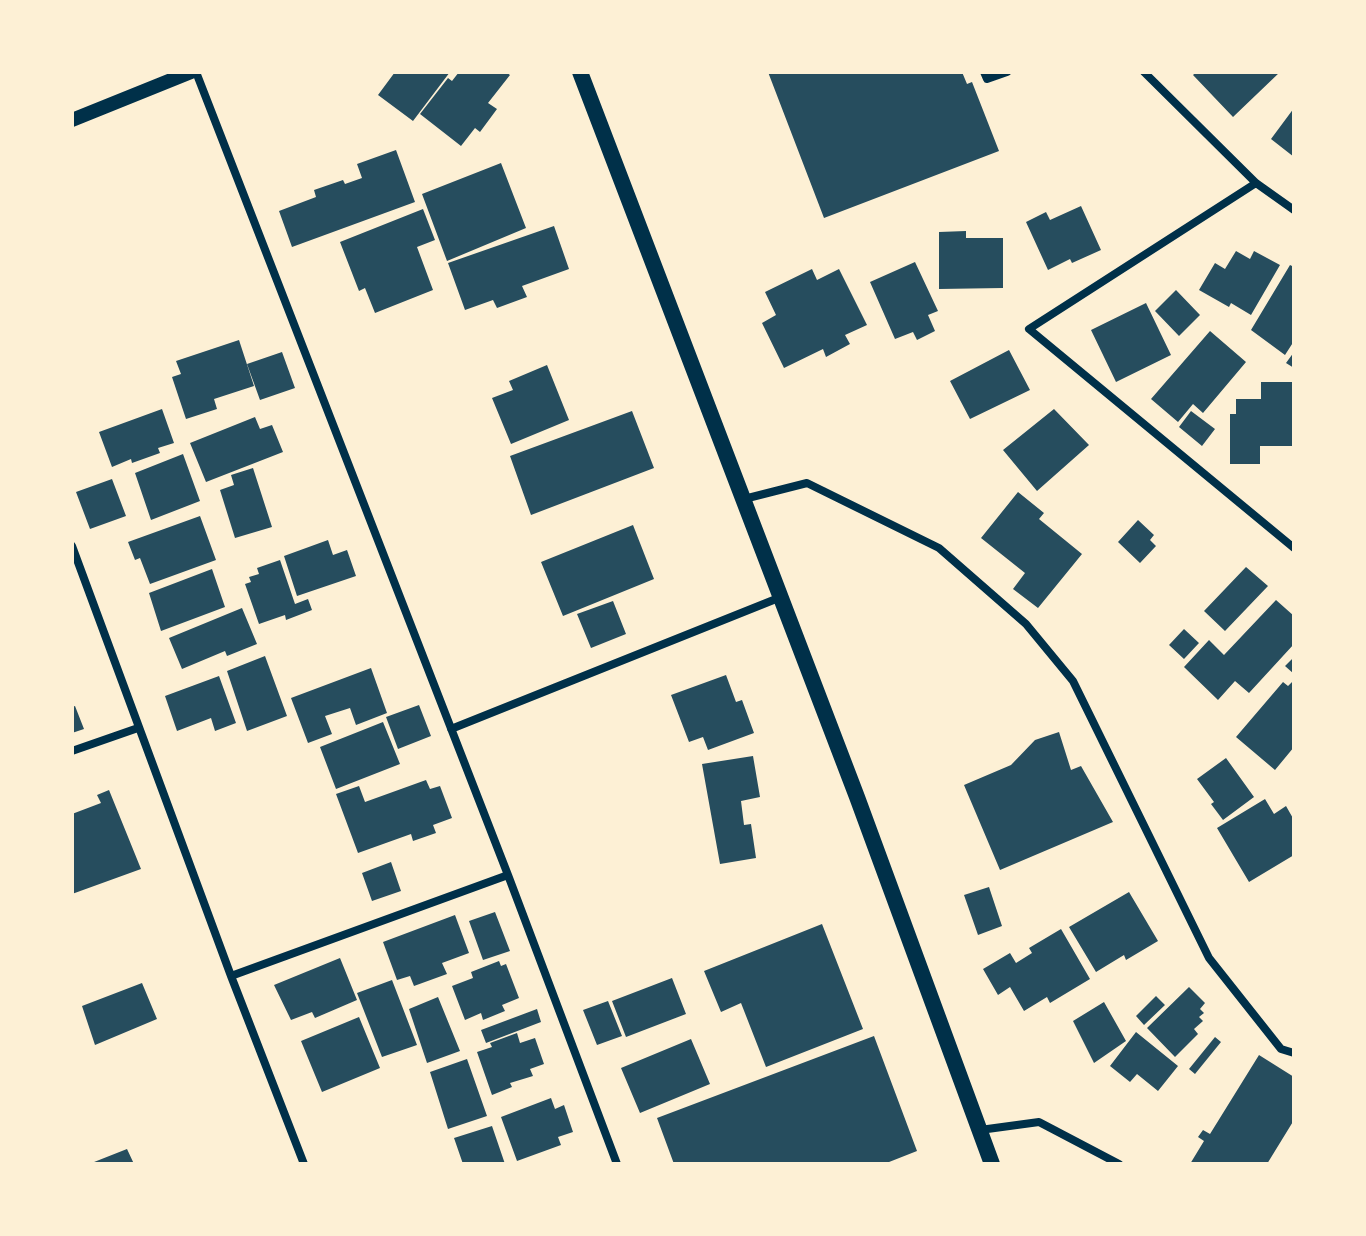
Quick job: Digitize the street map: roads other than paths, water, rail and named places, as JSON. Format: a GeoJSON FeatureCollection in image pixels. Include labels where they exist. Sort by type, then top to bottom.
{"type":"FeatureCollection","features":[{"type":"Feature","properties":{"kind":"main road"},"geometry":{"type":"LineString","coordinates":[[580,72],[781,597],[992,1164]]}},
{"type":"Feature","properties":{"kind":"street"},"geometry":{"type":"LineString","coordinates":[[72,120],[193,72],[508,875],[617,1164]]}},
{"type":"Feature","properties":{"kind":"street"},"geometry":{"type":"LineString","coordinates":[[984,72],[987,79],[1007,72]]}},
{"type":"Feature","properties":{"kind":"street"},"geometry":{"type":"LineString","coordinates":[[1144,72],[1256,183],[1294,210]]}},
{"type":"Feature","properties":{"kind":"street"},"geometry":{"type":"LineString","coordinates":[[1256,183],[1029,329],[1294,548]]}},
{"type":"Feature","properties":{"kind":"street"},"geometry":{"type":"LineString","coordinates":[[744,499],[807,483],[939,548],[1026,624],[1073,681],[1209,958],[1281,1049],[1294,1053]]}},
{"type":"Feature","properties":{"kind":"street"},"geometry":{"type":"LineString","coordinates":[[72,546],[304,1164]]}},
{"type":"Feature","properties":{"kind":"street"},"geometry":{"type":"LineString","coordinates":[[451,729],[781,597]]}},
{"type":"Feature","properties":{"kind":"street"},"geometry":{"type":"LineString","coordinates":[[72,751],[138,728]]}},
{"type":"Feature","properties":{"kind":"street"},"geometry":{"type":"LineString","coordinates":[[231,976],[508,875]]}},
{"type":"Feature","properties":{"kind":"street"},"geometry":{"type":"LineString","coordinates":[[980,1130],[1039,1122],[1119,1164]]}}]}
